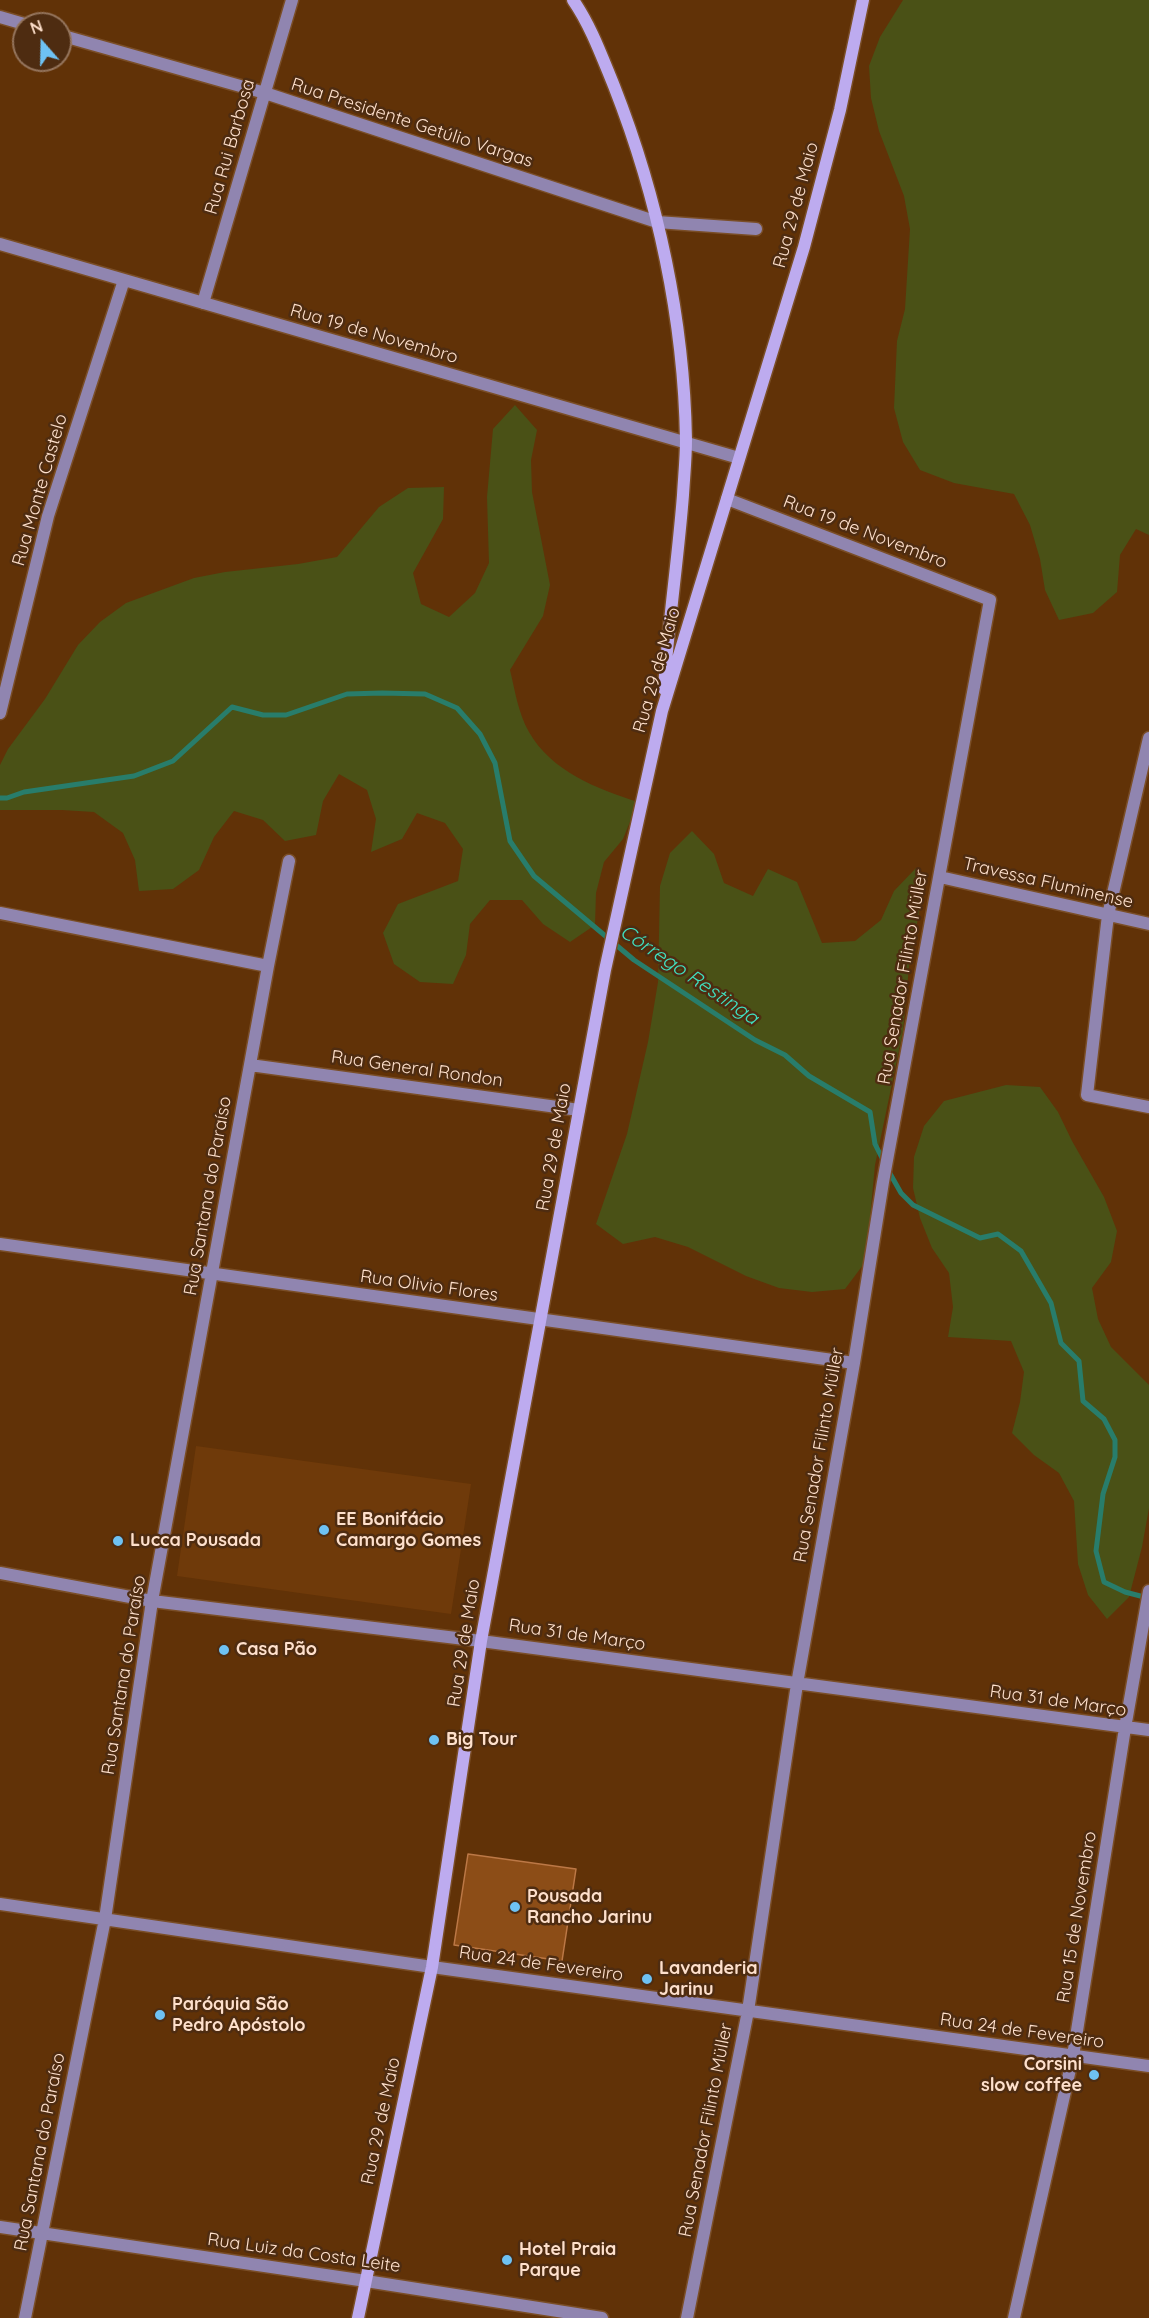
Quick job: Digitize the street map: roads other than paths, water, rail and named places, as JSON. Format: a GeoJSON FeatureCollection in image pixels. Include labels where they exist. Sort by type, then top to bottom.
{"type":"FeatureCollection","features":[{"type":"Feature","properties":{"kind":"main road","name":"Rua 29 de Maio"},"geometry":{"type":"LineString","coordinates":[[358,2318],[432,1967],[481,1641],[605,970],[662,711],[804,247],[840,110],[863,0]]}},
{"type":"Feature","properties":{"kind":"main road"},"geometry":{"type":"LineString","coordinates":[[574,1],[599,51],[633,136],[657,222],[670,283],[682,361],[686,442],[680,534],[668,631],[662,711]]}},
{"type":"Feature","properties":{"kind":"street","name":"Rua Rui Barbosa"},"geometry":{"type":"LineString","coordinates":[[203,303],[292,0]]}},
{"type":"Feature","properties":{"kind":"street","name":"Rua Presidente Getúlio Vargas"},"geometry":{"type":"LineString","coordinates":[[72,37],[265,93],[657,222],[756,229]]}},
{"type":"Feature","properties":{"kind":"street","name":"Rua 19 de Novembro"},"geometry":{"type":"LineString","coordinates":[[0,244],[739,458]]}},
{"type":"Feature","properties":{"kind":"street","name":"Rua Monte Castelo"},"geometry":{"type":"LineString","coordinates":[[0,713],[48,516],[124,280]]}},
{"type":"Feature","properties":{"kind":"street","name":"Rua 19 de Novembro"},"geometry":{"type":"LineString","coordinates":[[727,499],[990,600]]}},
{"type":"Feature","properties":{"kind":"street","name":"Rua Senador Filinto Müller"},"geometry":{"type":"LineString","coordinates":[[687,2318],[748,2011],[797,1684],[854,1363],[883,1182],[990,600]]}},
{"type":"Feature","properties":{"kind":"street"},"geometry":{"type":"LineString","coordinates":[[1149,738],[1143,792],[1108,915],[1087,1095],[1149,1107]]}},
{"type":"Feature","properties":{"kind":"street","name":"Rua Santana do Paraíso"},"geometry":{"type":"LineString","coordinates":[[25,2318],[105,1919],[152,1601],[268,966],[290,861]]}},
{"type":"Feature","properties":{"kind":"street","name":"Travessa Fluminense"},"geometry":{"type":"LineString","coordinates":[[940,877],[1149,924]]}},
{"type":"Feature","properties":{"kind":"street"},"geometry":{"type":"LineString","coordinates":[[0,913],[268,966]]}},
{"type":"Feature","properties":{"kind":"street","name":"Rua General Rondon"},"geometry":{"type":"LineString","coordinates":[[250,1065],[579,1110]]}},
{"type":"Feature","properties":{"kind":"street","name":"Rua Olivio Flores"},"geometry":{"type":"LineString","coordinates":[[0,1244],[854,1363]]}},
{"type":"Feature","properties":{"kind":"street","name":"Rua 31 de Março"},"geometry":{"type":"LineString","coordinates":[[0,1573],[152,1601],[481,1641],[1149,1731]]}},
{"type":"Feature","properties":{"kind":"street","name":"Rua 15 de Novembro"},"geometry":{"type":"LineString","coordinates":[[1014,2318],[1073,2056],[1149,1591]]}},
{"type":"Feature","properties":{"kind":"street","name":"Rua 24 de Fevereiro"},"geometry":{"type":"LineString","coordinates":[[0,1904],[432,1967],[1149,2066]]}},
{"type":"Feature","properties":{"kind":"street","name":"Rua Luiz da Costa Leite"},"geometry":{"type":"LineString","coordinates":[[0,2227],[366,2280],[602,2318]]}},
{"type":"Feature","properties":{"kind":"waterway","name":"Córrego Restinga"},"geometry":{"type":"LineString","coordinates":[[0,798],[24,792],[134,776],[173,761],[232,707],[263,715],[286,715],[347,694],[425,694],[457,708],[480,734],[495,763],[510,841],[534,876],[634,960],[755,1040],[785,1055],[809,1076],[870,1112],[875,1144],[884,1162]]}},
{"type":"Feature","properties":{"kind":"waterway","name":"Córrego Restinga"},"geometry":{"type":"LineString","coordinates":[[888,1170],[901,1193],[913,1205],[980,1238],[998,1234],[1021,1251],[1051,1303],[1061,1343],[1079,1361],[1083,1401],[1104,1419],[1115,1440],[1115,1457],[1103,1494],[1096,1551],[1104,1582],[1125,1592],[1148,1598]]}},
{"type":"Feature","properties":{"kind":"place","name":"EE Bonifácio Camargo Gomes"},"geometry":{"type":"Point","coordinates":[324,1530]}},
{"type":"Feature","properties":{"kind":"place","name":"Lucca Pousada"},"geometry":{"type":"Point","coordinates":[118,1541]}},
{"type":"Feature","properties":{"kind":"place","name":"Casa Pão"},"geometry":{"type":"Point","coordinates":[224,1650]}},
{"type":"Feature","properties":{"kind":"place","name":"Big Tour"},"geometry":{"type":"Point","coordinates":[434,1740]}},
{"type":"Feature","properties":{"kind":"place","name":"Pousada Rancho Jarinu"},"geometry":{"type":"Point","coordinates":[515,1907]}},
{"type":"Feature","properties":{"kind":"place","name":"Lavanderia Jarinu"},"geometry":{"type":"Point","coordinates":[647,1979]}},
{"type":"Feature","properties":{"kind":"place","name":"Paróquia São Pedro Apóstolo"},"geometry":{"type":"Point","coordinates":[160,2015]}},
{"type":"Feature","properties":{"kind":"place","name":"Corsini slow coffee"},"geometry":{"type":"Point","coordinates":[1094,2075]}},
{"type":"Feature","properties":{"kind":"place","name":"Hotel Praia Parque"},"geometry":{"type":"Point","coordinates":[507,2260]}}]}
